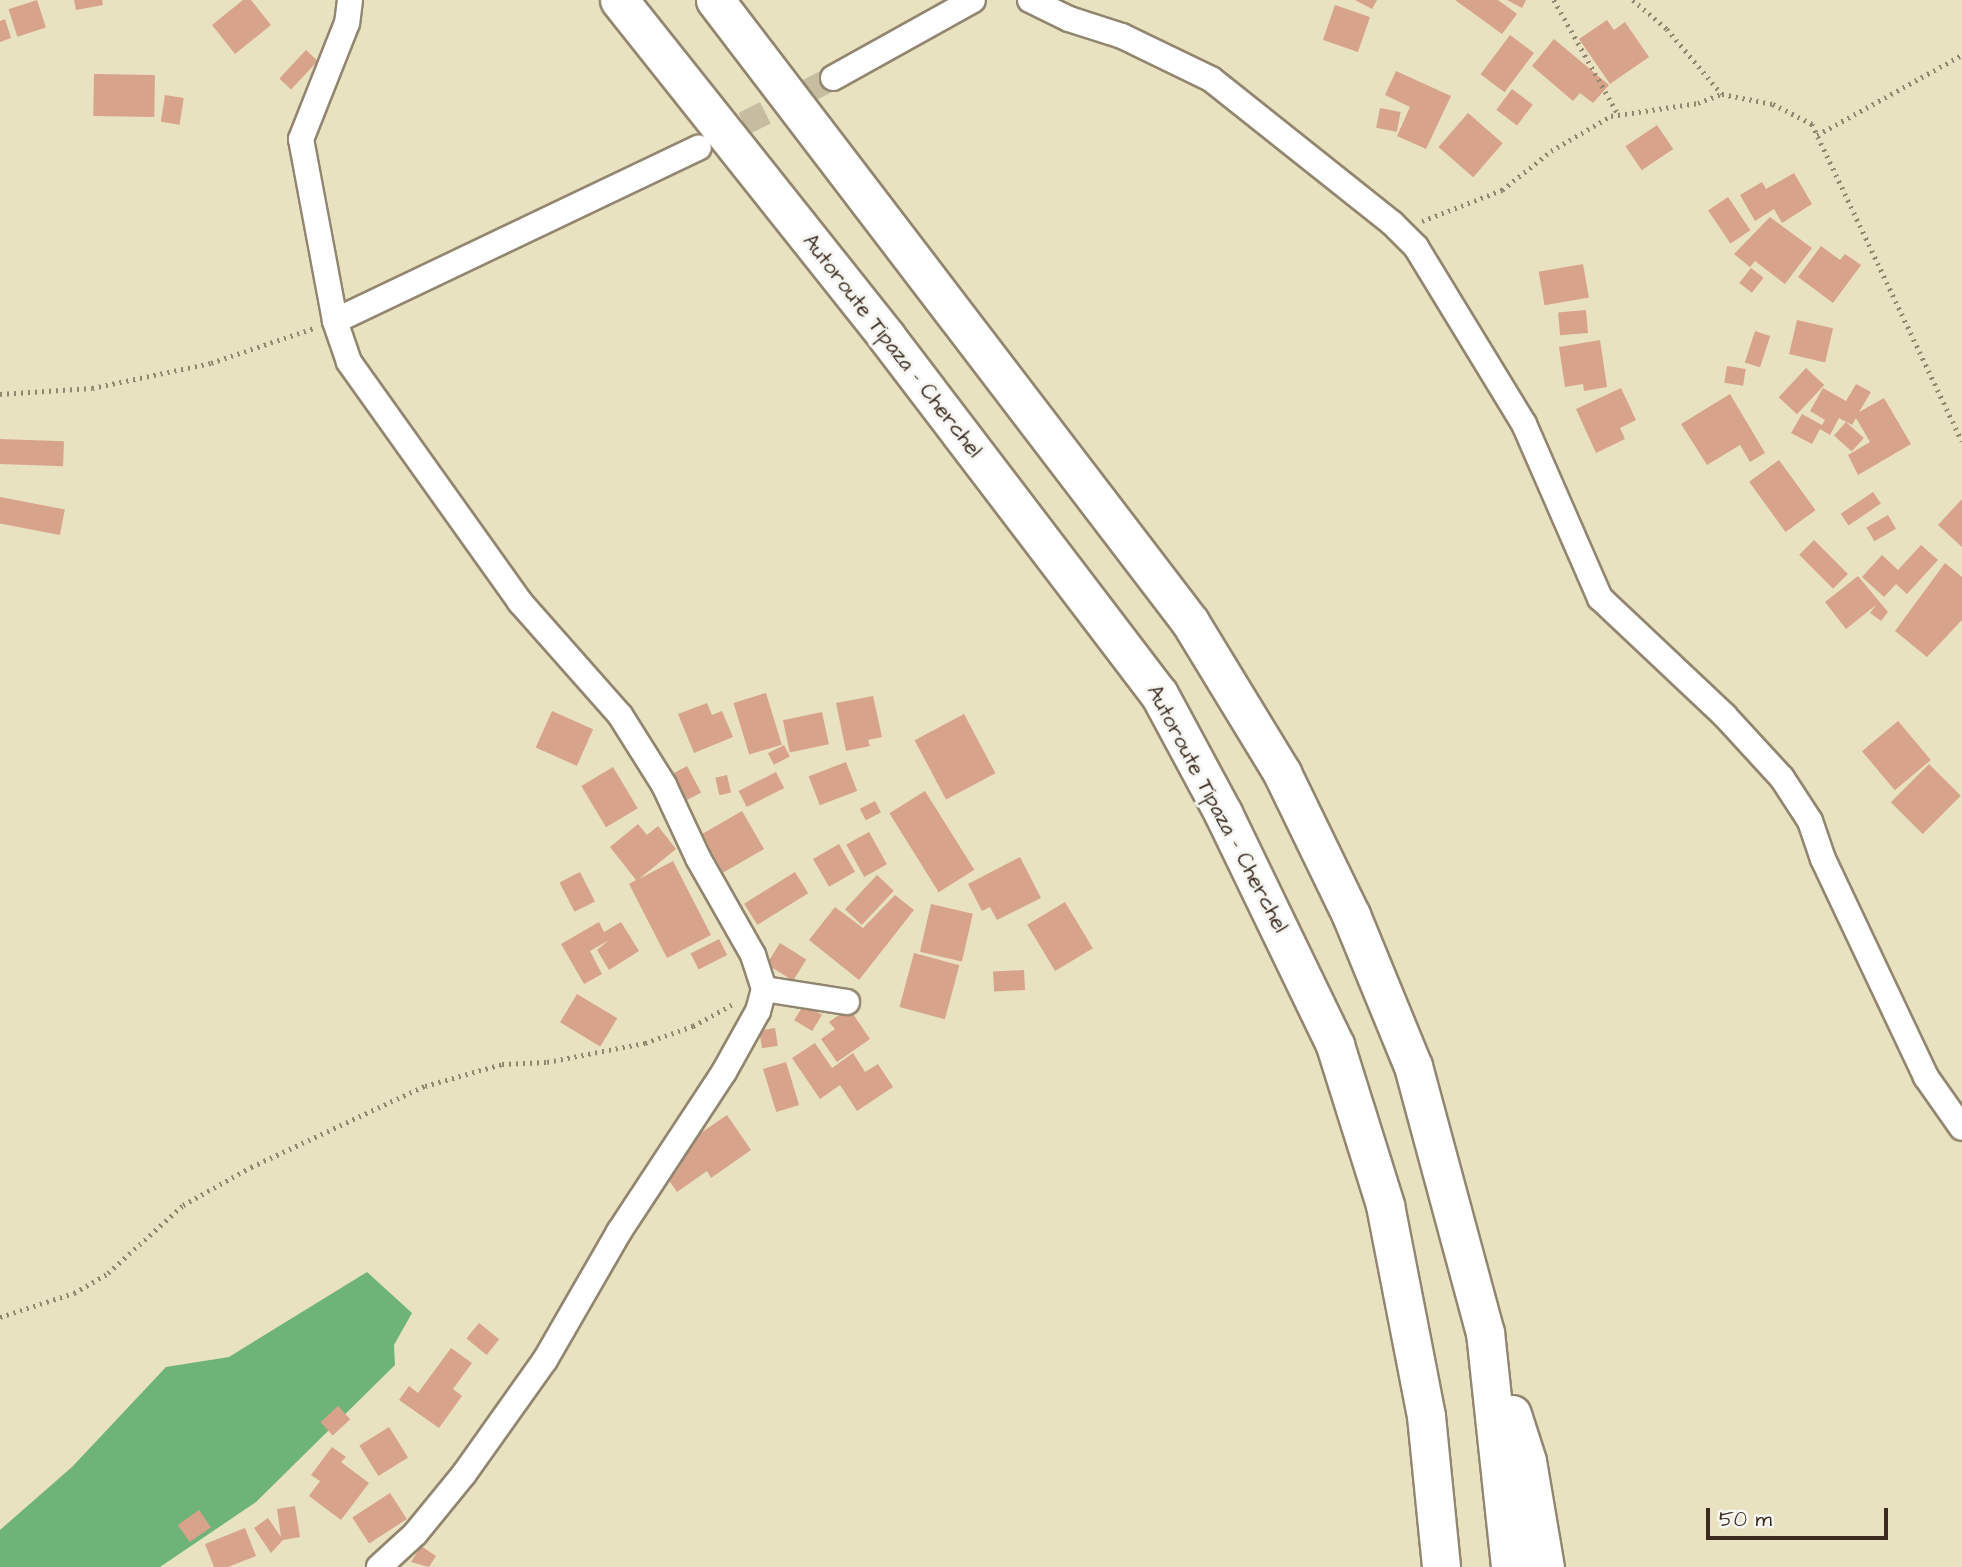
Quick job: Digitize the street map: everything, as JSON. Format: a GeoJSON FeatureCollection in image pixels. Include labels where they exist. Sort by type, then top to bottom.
{"type":"FeatureCollection","features":[{"type":"Feature","properties":{"kind":"highway","name":"Autoroute Tipaza - Cherchel"},"geometry":{"type":"LineString","coordinates":[[619,0],[886,335],[1159,694],[1223,813],[1289,942],[1335,1045],[1385,1205],[1426,1416],[1441,1567]]}},
{"type":"Feature","properties":{"kind":"highway"},"geometry":{"type":"LineString","coordinates":[[715,0],[1190,622],[1282,773],[1351,915],[1413,1066],[1485,1332],[1527,1461],[1545,1567]]}},
{"type":"Feature","properties":{"kind":"highway"},"geometry":{"type":"LineString","coordinates":[[1485,1332],[1510,1567]]}},
{"type":"Feature","properties":{"kind":"street"},"geometry":{"type":"LineString","coordinates":[[350,0],[347,23],[301,139],[335,321],[349,362],[512,591],[620,715],[664,785],[698,858],[753,955],[764,989],[758,1011],[724,1072],[619,1232],[545,1360],[464,1474],[415,1534],[379,1567]]}},
{"type":"Feature","properties":{"kind":"street"},"geometry":{"type":"LineString","coordinates":[[833,78],[974,0]]}},
{"type":"Feature","properties":{"kind":"street"},"geometry":{"type":"LineString","coordinates":[[1030,0],[1069,19],[1122,36],[1211,79],[1398,229],[1464,320],[1524,424],[1600,598],[1726,716],[1782,778],[1810,821],[1926,1077],[1962,1128]]}},
{"type":"Feature","properties":{"kind":"street"},"geometry":{"type":"LineString","coordinates":[[335,321],[699,147]]}},
{"type":"Feature","properties":{"kind":"street"},"geometry":{"type":"LineString","coordinates":[[764,989],[846,1002]]}},
{"type":"Feature","properties":{"kind":"path"},"geometry":{"type":"LineString","coordinates":[[1554,0],[1618,114]]}},
{"type":"Feature","properties":{"kind":"path"},"geometry":{"type":"LineString","coordinates":[[1633,0],[1667,29],[1722,94]]}},
{"type":"Feature","properties":{"kind":"path"},"geometry":{"type":"LineString","coordinates":[[1817,135],[1962,55]]}},
{"type":"Feature","properties":{"kind":"path"},"geometry":{"type":"LineString","coordinates":[[1398,229],[1502,190],[1551,151],[1618,114],[1698,103],[1722,94],[1752,98],[1787,110],[1812,124],[1962,441]]}},
{"type":"Feature","properties":{"kind":"path"},"geometry":{"type":"LineString","coordinates":[[0,394],[92,388],[211,363],[335,321]]}},
{"type":"Feature","properties":{"kind":"path"},"geometry":{"type":"LineString","coordinates":[[0,1317],[74,1293],[108,1273],[183,1205],[251,1167],[425,1086],[502,1064],[547,1062],[645,1043],[693,1026],[764,989]]}},
{"type":"Feature","properties":{"kind":"green space"},"geometry":{"type":"Polygon","coordinates":[[[367,1272],[412,1313],[394,1345],[395,1365],[256,1502],[160,1567],[0,1567],[0,1530],[72,1467],[166,1367],[229,1357],[367,1272]]]}},
{"type":"Feature","properties":{"kind":"building"},"geometry":{"type":"Polygon","coordinates":[[[37,0],[46,28],[17,37],[8,9],[37,0]]]}},
{"type":"Feature","properties":{"kind":"building"},"geometry":{"type":"Polygon","coordinates":[[[74,0],[102,0],[103,5],[76,10],[74,0]]]}},
{"type":"Feature","properties":{"kind":"building"},"geometry":{"type":"Polygon","coordinates":[[[243,0],[251,0],[271,25],[235,54],[212,25],[243,0]]]}},
{"type":"Feature","properties":{"kind":"building"},"geometry":{"type":"Polygon","coordinates":[[[1355,0],[1377,0],[1372,9],[1355,0]]]}},
{"type":"Feature","properties":{"kind":"building"},"geometry":{"type":"Polygon","coordinates":[[[1455,0],[1498,0],[1517,14],[1502,34],[1455,0]]]}},
{"type":"Feature","properties":{"kind":"building"},"geometry":{"type":"Polygon","coordinates":[[[1507,0],[1526,0],[1522,8],[1507,0]]]}},
{"type":"Feature","properties":{"kind":"building"},"geometry":{"type":"Polygon","coordinates":[[[1335,5],[1370,17],[1358,52],[1323,40],[1335,5]]]}},
{"type":"Feature","properties":{"kind":"building"},"geometry":{"type":"Polygon","coordinates":[[[5,19],[11,38],[0,42],[0,21],[5,19]]]}},
{"type":"Feature","properties":{"kind":"building"},"geometry":{"type":"Polygon","coordinates":[[[1607,20],[1614,30],[1625,22],[1649,57],[1610,84],[1579,39],[1607,20]]]}},
{"type":"Feature","properties":{"kind":"building"},"geometry":{"type":"Polygon","coordinates":[[[1510,35],[1534,53],[1504,92],[1481,74],[1510,35]]]}},
{"type":"Feature","properties":{"kind":"building"},"geometry":{"type":"Polygon","coordinates":[[[1554,39],[1609,85],[1593,103],[1580,93],[1573,101],[1532,66],[1554,39]]]}},
{"type":"Feature","properties":{"kind":"building"},"geometry":{"type":"Polygon","coordinates":[[[306,50],[318,61],[291,89],[279,79],[306,50]]]}},
{"type":"Feature","properties":{"kind":"building"},"geometry":{"type":"Polygon","coordinates":[[[1396,71],[1451,96],[1426,149],[1397,136],[1410,107],[1385,95],[1396,71]]]}},
{"type":"Feature","properties":{"kind":"building"},"geometry":{"type":"Polygon","coordinates":[[[94,74],[155,75],[154,117],[93,116],[94,74]]]}},
{"type":"Feature","properties":{"kind":"building"},"geometry":{"type":"Polygon","coordinates":[[[1512,89],[1533,105],[1517,125],[1496,110],[1512,89]]]}},
{"type":"Feature","properties":{"kind":"building"},"geometry":{"type":"Polygon","coordinates":[[[165,95],[184,98],[180,125],[161,122],[165,95]]]}},
{"type":"Feature","properties":{"kind":"building"},"geometry":{"type":"Polygon","coordinates":[[[1380,108],[1401,112],[1397,132],[1376,128],[1380,108]]]}},
{"type":"Feature","properties":{"kind":"building"},"geometry":{"type":"Polygon","coordinates":[[[1468,113],[1503,143],[1473,177],[1438,147],[1468,113]]]}},
{"type":"Feature","properties":{"kind":"building"},"geometry":{"type":"Polygon","coordinates":[[[1657,125],[1673,149],[1642,170],[1625,146],[1657,125]]]}},
{"type":"Feature","properties":{"kind":"building"},"geometry":{"type":"Polygon","coordinates":[[[1794,173],[1812,204],[1782,223],[1774,209],[1755,221],[1740,195],[1762,182],[1766,189],[1794,173]]]}},
{"type":"Feature","properties":{"kind":"building"},"geometry":{"type":"Polygon","coordinates":[[[1728,197],[1750,230],[1730,244],[1708,210],[1728,197]]]}},
{"type":"Feature","properties":{"kind":"building"},"geometry":{"type":"Polygon","coordinates":[[[1770,217],[1812,248],[1785,284],[1755,261],[1750,267],[1734,254],[1770,217]]]}},
{"type":"Feature","properties":{"kind":"building"},"geometry":{"type":"Polygon","coordinates":[[[1821,246],[1840,260],[1845,254],[1861,265],[1833,303],[1798,277],[1821,246]]]}},
{"type":"Feature","properties":{"kind":"building"},"geometry":{"type":"Polygon","coordinates":[[[1583,264],[1589,297],[1545,305],[1539,272],[1583,264]]]}},
{"type":"Feature","properties":{"kind":"building"},"geometry":{"type":"Polygon","coordinates":[[[1751,268],[1764,278],[1752,293],[1739,283],[1751,268]]]}},
{"type":"Feature","properties":{"kind":"building"},"geometry":{"type":"Polygon","coordinates":[[[1586,310],[1588,333],[1560,335],[1558,312],[1586,310]]]}},
{"type":"Feature","properties":{"kind":"building"},"geometry":{"type":"Polygon","coordinates":[[[1797,320],[1833,328],[1825,362],[1789,354],[1797,320]]]}},
{"type":"Feature","properties":{"kind":"building"},"geometry":{"type":"Polygon","coordinates":[[[1755,331],[1770,336],[1760,367],[1745,362],[1755,331]]]}},
{"type":"Feature","properties":{"kind":"building"},"geometry":{"type":"Polygon","coordinates":[[[1600,340],[1607,387],[1584,391],[1583,384],[1565,387],[1559,347],[1600,340]]]}},
{"type":"Feature","properties":{"kind":"building"},"geometry":{"type":"Polygon","coordinates":[[[1727,366],[1746,369],[1743,386],[1724,383],[1727,366]]]}},
{"type":"Feature","properties":{"kind":"building"},"geometry":{"type":"Polygon","coordinates":[[[1806,368],[1824,385],[1797,414],[1779,397],[1806,368]]]}},
{"type":"Feature","properties":{"kind":"building"},"geometry":{"type":"Polygon","coordinates":[[[1856,384],[1871,392],[1859,412],[1884,398],[1911,444],[1858,475],[1848,455],[1870,442],[1856,418],[1852,425],[1839,418],[1830,435],[1820,429],[1812,444],[1791,433],[1802,414],[1822,425],[1825,420],[1810,411],[1823,388],[1846,401],[1856,384]]]}},
{"type":"Feature","properties":{"kind":"building"},"geometry":{"type":"Polygon","coordinates":[[[1621,388],[1636,420],[1620,428],[1625,439],[1596,453],[1576,409],[1621,388]]]}},
{"type":"Feature","properties":{"kind":"building"},"geometry":{"type":"Polygon","coordinates":[[[1730,394],[1765,453],[1750,462],[1740,445],[1707,465],[1681,424],[1730,394]]]}},
{"type":"Feature","properties":{"kind":"building"},"geometry":{"type":"Polygon","coordinates":[[[1846,422],[1864,438],[1852,451],[1834,435],[1846,422]]]}},
{"type":"Feature","properties":{"kind":"building"},"geometry":{"type":"Polygon","coordinates":[[[0,439],[64,441],[63,466],[0,464],[0,439]]]}},
{"type":"Feature","properties":{"kind":"building"},"geometry":{"type":"Polygon","coordinates":[[[1779,460],[1815,510],[1786,532],[1749,482],[1779,460]]]}},
{"type":"Feature","properties":{"kind":"building"},"geometry":{"type":"Polygon","coordinates":[[[1873,492],[1881,504],[1848,525],[1841,514],[1873,492]]]}},
{"type":"Feature","properties":{"kind":"building"},"geometry":{"type":"Polygon","coordinates":[[[0,497],[65,510],[60,535],[0,523],[0,497]]]}},
{"type":"Feature","properties":{"kind":"building"},"geometry":{"type":"Polygon","coordinates":[[[1962,499],[1962,547],[1938,525],[1962,499]]]}},
{"type":"Feature","properties":{"kind":"building"},"geometry":{"type":"Polygon","coordinates":[[[1888,515],[1896,529],[1874,541],[1866,528],[1888,515]]]}},
{"type":"Feature","properties":{"kind":"building"},"geometry":{"type":"Polygon","coordinates":[[[1814,540],[1848,574],[1833,589],[1799,555],[1814,540]]]}},
{"type":"Feature","properties":{"kind":"building"},"geometry":{"type":"Polygon","coordinates":[[[1921,545],[1938,560],[1907,594],[1896,584],[1884,597],[1862,577],[1882,555],[1898,570],[1921,545]]]}},
{"type":"Feature","properties":{"kind":"building"},"geometry":{"type":"Polygon","coordinates":[[[1945,563],[1962,577],[1962,620],[1927,657],[1895,631],[1945,563]]]}},
{"type":"Feature","properties":{"kind":"building"},"geometry":{"type":"Polygon","coordinates":[[[1858,576],[1888,612],[1881,621],[1870,613],[1876,605],[1846,629],[1825,602],[1858,576]]]}},
{"type":"Feature","properties":{"kind":"building"},"geometry":{"type":"Polygon","coordinates":[[[766,693],[782,745],[749,755],[733,703],[766,693]]]}},
{"type":"Feature","properties":{"kind":"building"},"geometry":{"type":"Polygon","coordinates":[[[873,696],[882,737],[868,740],[870,746],[846,751],[836,703],[873,696]]]}},
{"type":"Feature","properties":{"kind":"building"},"geometry":{"type":"Polygon","coordinates":[[[707,703],[712,715],[722,711],[733,737],[694,753],[678,714],[707,703]]]}},
{"type":"Feature","properties":{"kind":"building"},"geometry":{"type":"Polygon","coordinates":[[[552,711],[593,729],[577,766],[536,748],[552,711]]]}},
{"type":"Feature","properties":{"kind":"building"},"geometry":{"type":"Polygon","coordinates":[[[822,712],[829,744],[790,753],[783,720],[822,712]]]}},
{"type":"Feature","properties":{"kind":"building"},"geometry":{"type":"Polygon","coordinates":[[[964,714],[995,773],[946,799],[915,740],[964,714]]]}},
{"type":"Feature","properties":{"kind":"building"},"geometry":{"type":"Polygon","coordinates":[[[1898,721],[1931,760],[1895,790],[1862,751],[1898,721]]]}},
{"type":"Feature","properties":{"kind":"building"},"geometry":{"type":"Polygon","coordinates":[[[784,745],[790,757],[774,765],[768,753],[784,745]]]}},
{"type":"Feature","properties":{"kind":"building"},"geometry":{"type":"Polygon","coordinates":[[[846,762],[857,791],[820,805],[809,776],[846,762]]]}},
{"type":"Feature","properties":{"kind":"building"},"geometry":{"type":"Polygon","coordinates":[[[1929,764],[1961,796],[1923,834],[1891,802],[1929,764]]]}},
{"type":"Feature","properties":{"kind":"building"},"geometry":{"type":"Polygon","coordinates":[[[687,766],[701,792],[685,801],[671,774],[687,766]]]}},
{"type":"Feature","properties":{"kind":"building"},"geometry":{"type":"Polygon","coordinates":[[[613,767],[638,808],[606,827],[581,786],[613,767]]]}},
{"type":"Feature","properties":{"kind":"building"},"geometry":{"type":"Polygon","coordinates":[[[776,772],[784,788],[747,807],[739,791],[776,772]]]}},
{"type":"Feature","properties":{"kind":"building"},"geometry":{"type":"Polygon","coordinates":[[[727,775],[731,793],[719,795],[715,778],[727,775]]]}},
{"type":"Feature","properties":{"kind":"building"},"geometry":{"type":"Polygon","coordinates":[[[925,791],[974,870],[939,892],[889,813],[925,791]]]}},
{"type":"Feature","properties":{"kind":"building"},"geometry":{"type":"Polygon","coordinates":[[[875,801],[881,813],[866,820],[860,809],[875,801]]]}},
{"type":"Feature","properties":{"kind":"building"},"geometry":{"type":"Polygon","coordinates":[[[742,811],[764,849],[723,873],[701,834],[742,811]]]}},
{"type":"Feature","properties":{"kind":"building"},"geometry":{"type":"Polygon","coordinates":[[[638,824],[647,835],[658,826],[676,849],[639,879],[673,861],[711,935],[667,958],[629,884],[636,880],[610,847],[638,824]]]}},
{"type":"Feature","properties":{"kind":"building"},"geometry":{"type":"Polygon","coordinates":[[[869,832],[887,864],[864,877],[846,845],[869,832]]]}},
{"type":"Feature","properties":{"kind":"building"},"geometry":{"type":"Polygon","coordinates":[[[839,844],[855,872],[829,887],[813,859],[839,844]]]}},
{"type":"Feature","properties":{"kind":"building"},"geometry":{"type":"Polygon","coordinates":[[[1020,857],[1041,898],[997,920],[990,907],[982,911],[968,884],[1020,857]]]}},
{"type":"Feature","properties":{"kind":"building"},"geometry":{"type":"Polygon","coordinates":[[[580,872],[595,901],[574,912],[560,882],[580,872]]]}},
{"type":"Feature","properties":{"kind":"building"},"geometry":{"type":"Polygon","coordinates":[[[795,872],[808,893],[757,925],[744,904],[795,872]]]}},
{"type":"Feature","properties":{"kind":"building"},"geometry":{"type":"Polygon","coordinates":[[[877,875],[894,891],[862,925],[845,909],[877,875]]]}},
{"type":"Feature","properties":{"kind":"building"},"geometry":{"type":"Polygon","coordinates":[[[895,895],[914,910],[859,980],[809,940],[835,907],[863,928],[895,895]]]}},
{"type":"Feature","properties":{"kind":"building"},"geometry":{"type":"Polygon","coordinates":[[[1065,902],[1093,948],[1055,971],[1027,925],[1065,902]]]}},
{"type":"Feature","properties":{"kind":"building"},"geometry":{"type":"Polygon","coordinates":[[[931,904],[973,914],[962,961],[920,952],[931,904]]]}},
{"type":"Feature","properties":{"kind":"building"},"geometry":{"type":"Polygon","coordinates":[[[599,922],[604,932],[621,922],[639,951],[609,970],[597,950],[609,940],[590,951],[602,974],[584,984],[561,944],[599,922]]]}},
{"type":"Feature","properties":{"kind":"building"},"geometry":{"type":"Polygon","coordinates":[[[719,939],[727,955],[699,970],[690,954],[719,939]]]}},
{"type":"Feature","properties":{"kind":"building"},"geometry":{"type":"Polygon","coordinates":[[[780,943],[806,959],[793,981],[767,964],[780,943]]]}},
{"type":"Feature","properties":{"kind":"building"},"geometry":{"type":"Polygon","coordinates":[[[914,953],[959,965],[945,1019],[900,1007],[914,953]]]}},
{"type":"Feature","properties":{"kind":"building"},"geometry":{"type":"Polygon","coordinates":[[[1024,970],[1025,990],[994,992],[993,972],[1024,970]]]}},
{"type":"Feature","properties":{"kind":"building"},"geometry":{"type":"Polygon","coordinates":[[[577,994],[617,1018],[600,1046],[560,1022],[577,994]]]}},
{"type":"Feature","properties":{"kind":"building"},"geometry":{"type":"Polygon","coordinates":[[[804,1004],[822,1015],[812,1031],[794,1020],[804,1004]]]}},
{"type":"Feature","properties":{"kind":"building"},"geometry":{"type":"Polygon","coordinates":[[[849,1008],[870,1039],[837,1062],[821,1039],[835,1029],[829,1022],[849,1008]]]}},
{"type":"Feature","properties":{"kind":"building"},"geometry":{"type":"Polygon","coordinates":[[[775,1028],[778,1046],[762,1048],[759,1031],[775,1028]]]}},
{"type":"Feature","properties":{"kind":"building"},"geometry":{"type":"Polygon","coordinates":[[[815,1043],[832,1068],[853,1053],[865,1072],[878,1064],[893,1087],[857,1111],[840,1085],[820,1099],[792,1058],[815,1043]]]}},
{"type":"Feature","properties":{"kind":"building"},"geometry":{"type":"Polygon","coordinates":[[[786,1062],[799,1105],[776,1112],[763,1069],[786,1062]]]}},
{"type":"Feature","properties":{"kind":"building"},"geometry":{"type":"Polygon","coordinates":[[[727,1115],[751,1150],[711,1178],[707,1171],[677,1192],[657,1163],[727,1115]]]}},
{"type":"Feature","properties":{"kind":"building"},"geometry":{"type":"Polygon","coordinates":[[[479,1323],[499,1339],[487,1355],[466,1339],[479,1323]]]}},
{"type":"Feature","properties":{"kind":"building"},"geometry":{"type":"Polygon","coordinates":[[[451,1348],[472,1363],[453,1389],[462,1396],[439,1428],[399,1400],[409,1386],[418,1393],[451,1348]]]}},
{"type":"Feature","properties":{"kind":"building"},"geometry":{"type":"Polygon","coordinates":[[[338,1406],[350,1419],[333,1436],[320,1422],[338,1406]]]}},
{"type":"Feature","properties":{"kind":"building"},"geometry":{"type":"Polygon","coordinates":[[[389,1427],[408,1458],[378,1476],[359,1446],[389,1427]]]}},
{"type":"Feature","properties":{"kind":"building"},"geometry":{"type":"Polygon","coordinates":[[[332,1447],[346,1457],[341,1462],[369,1483],[341,1520],[309,1496],[320,1481],[311,1475],[332,1447]]]}},
{"type":"Feature","properties":{"kind":"building"},"geometry":{"type":"Polygon","coordinates":[[[390,1493],[407,1519],[369,1544],[352,1518],[390,1493]]]}},
{"type":"Feature","properties":{"kind":"building"},"geometry":{"type":"Polygon","coordinates":[[[295,1506],[300,1537],[283,1540],[271,1553],[254,1528],[268,1518],[281,1537],[277,1509],[295,1506]]]}},
{"type":"Feature","properties":{"kind":"building"},"geometry":{"type":"Polygon","coordinates":[[[199,1510],[211,1527],[190,1542],[178,1525],[199,1510]]]}},
{"type":"Feature","properties":{"kind":"building"},"geometry":{"type":"Polygon","coordinates":[[[245,1528],[256,1556],[228,1567],[214,1567],[205,1544],[245,1528]]]}},
{"type":"Feature","properties":{"kind":"building"},"geometry":{"type":"Polygon","coordinates":[[[421,1546],[436,1556],[429,1567],[411,1562],[421,1546]]]}},
{"type":"Feature","properties":{"kind":"tunnel"},"geometry":{"type":"LineString","coordinates":[[712,140],[833,78]]}}]}
